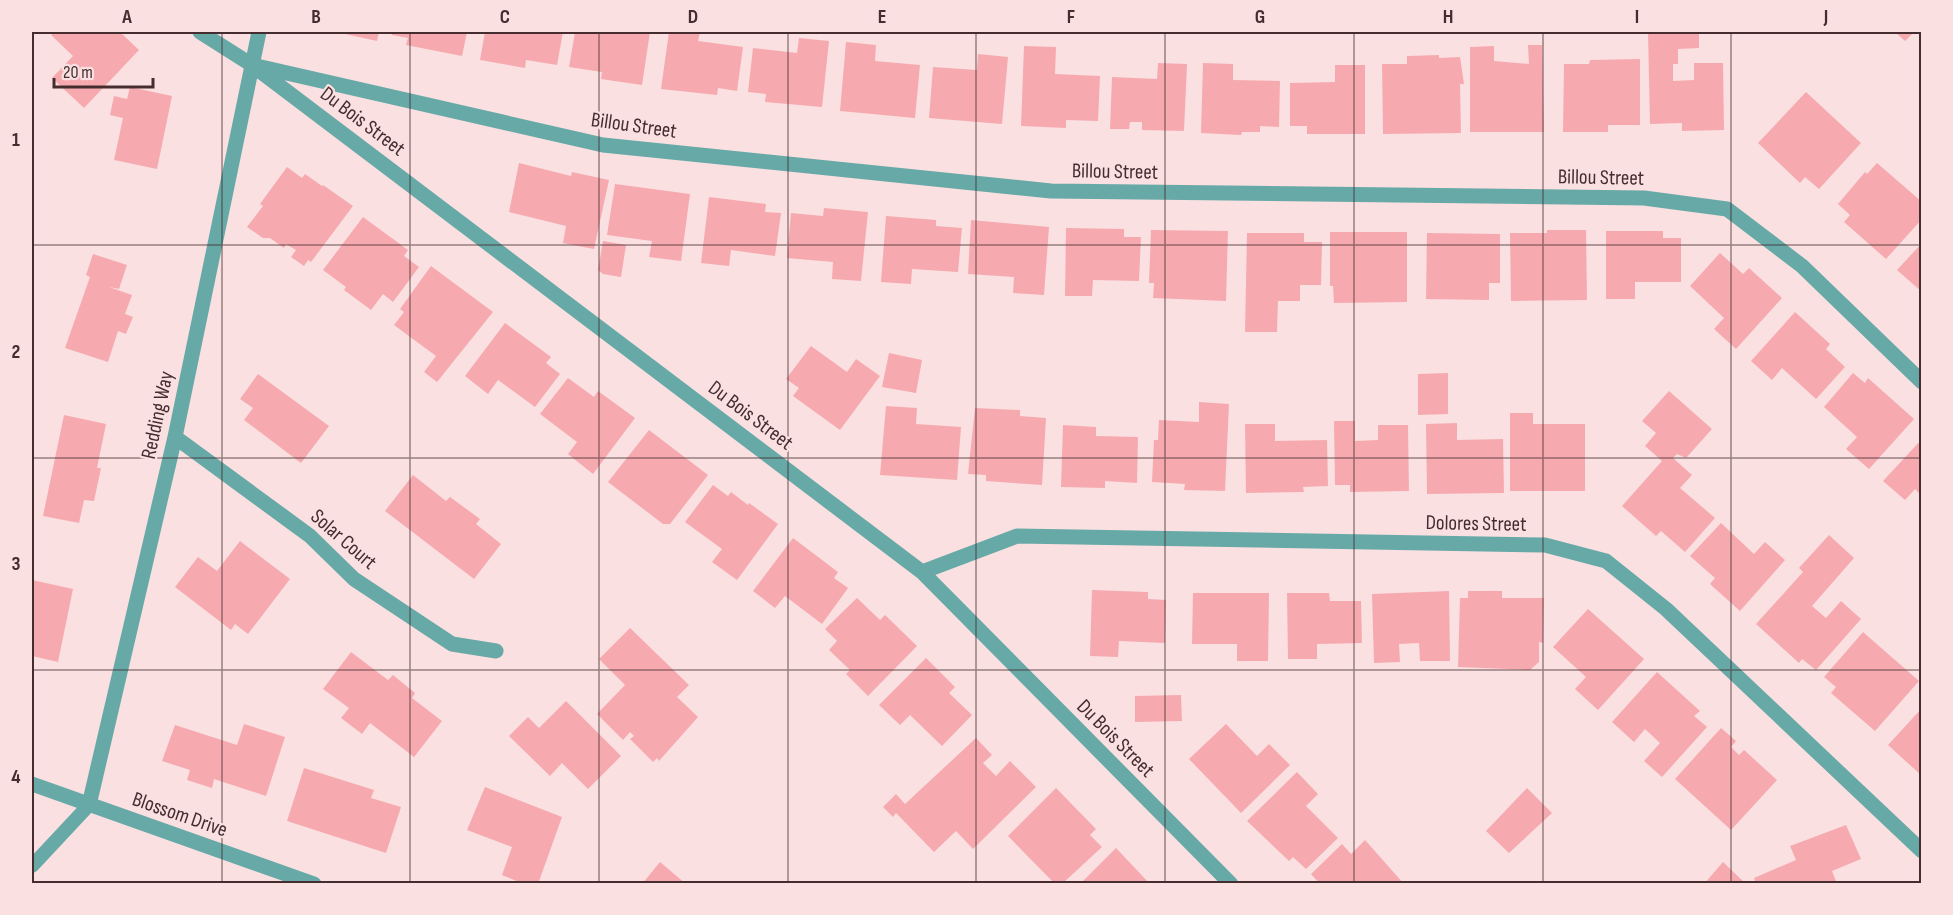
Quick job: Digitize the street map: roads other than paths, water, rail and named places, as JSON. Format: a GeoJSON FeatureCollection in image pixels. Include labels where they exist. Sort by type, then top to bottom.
{"type":"FeatureCollection","features":[{"type":"Feature","properties":{"kind":"street","name":"Du Bois Street"},"geometry":{"type":"LineString","coordinates":[[200,32],[252,64],[922,572],[1231,884]]}},
{"type":"Feature","properties":{"kind":"street","name":"Redding Way"},"geometry":{"type":"LineString","coordinates":[[89,805],[175,437],[260,32]]}},
{"type":"Feature","properties":{"kind":"street","name":"Billou Street"},"geometry":{"type":"LineString","coordinates":[[252,64],[603,145],[1051,191],[1644,198],[1727,208],[1802,266],[1922,382]]}},
{"type":"Feature","properties":{"kind":"street","name":"Solar Court"},"geometry":{"type":"LineString","coordinates":[[175,437],[310,536],[354,579],[442,638],[452,644],[496,651]]}},
{"type":"Feature","properties":{"kind":"street","name":"Dolores Street"},"geometry":{"type":"LineString","coordinates":[[922,572],[1017,536],[1545,545],[1605,561],[1666,609],[1922,851]]}},
{"type":"Feature","properties":{"kind":"street","name":"Blossom Drive"},"geometry":{"type":"LineString","coordinates":[[32,784],[314,884]]}},
{"type":"Feature","properties":{"kind":"lane"},"geometry":{"type":"LineString","coordinates":[[32,866],[89,805]]}}]}
